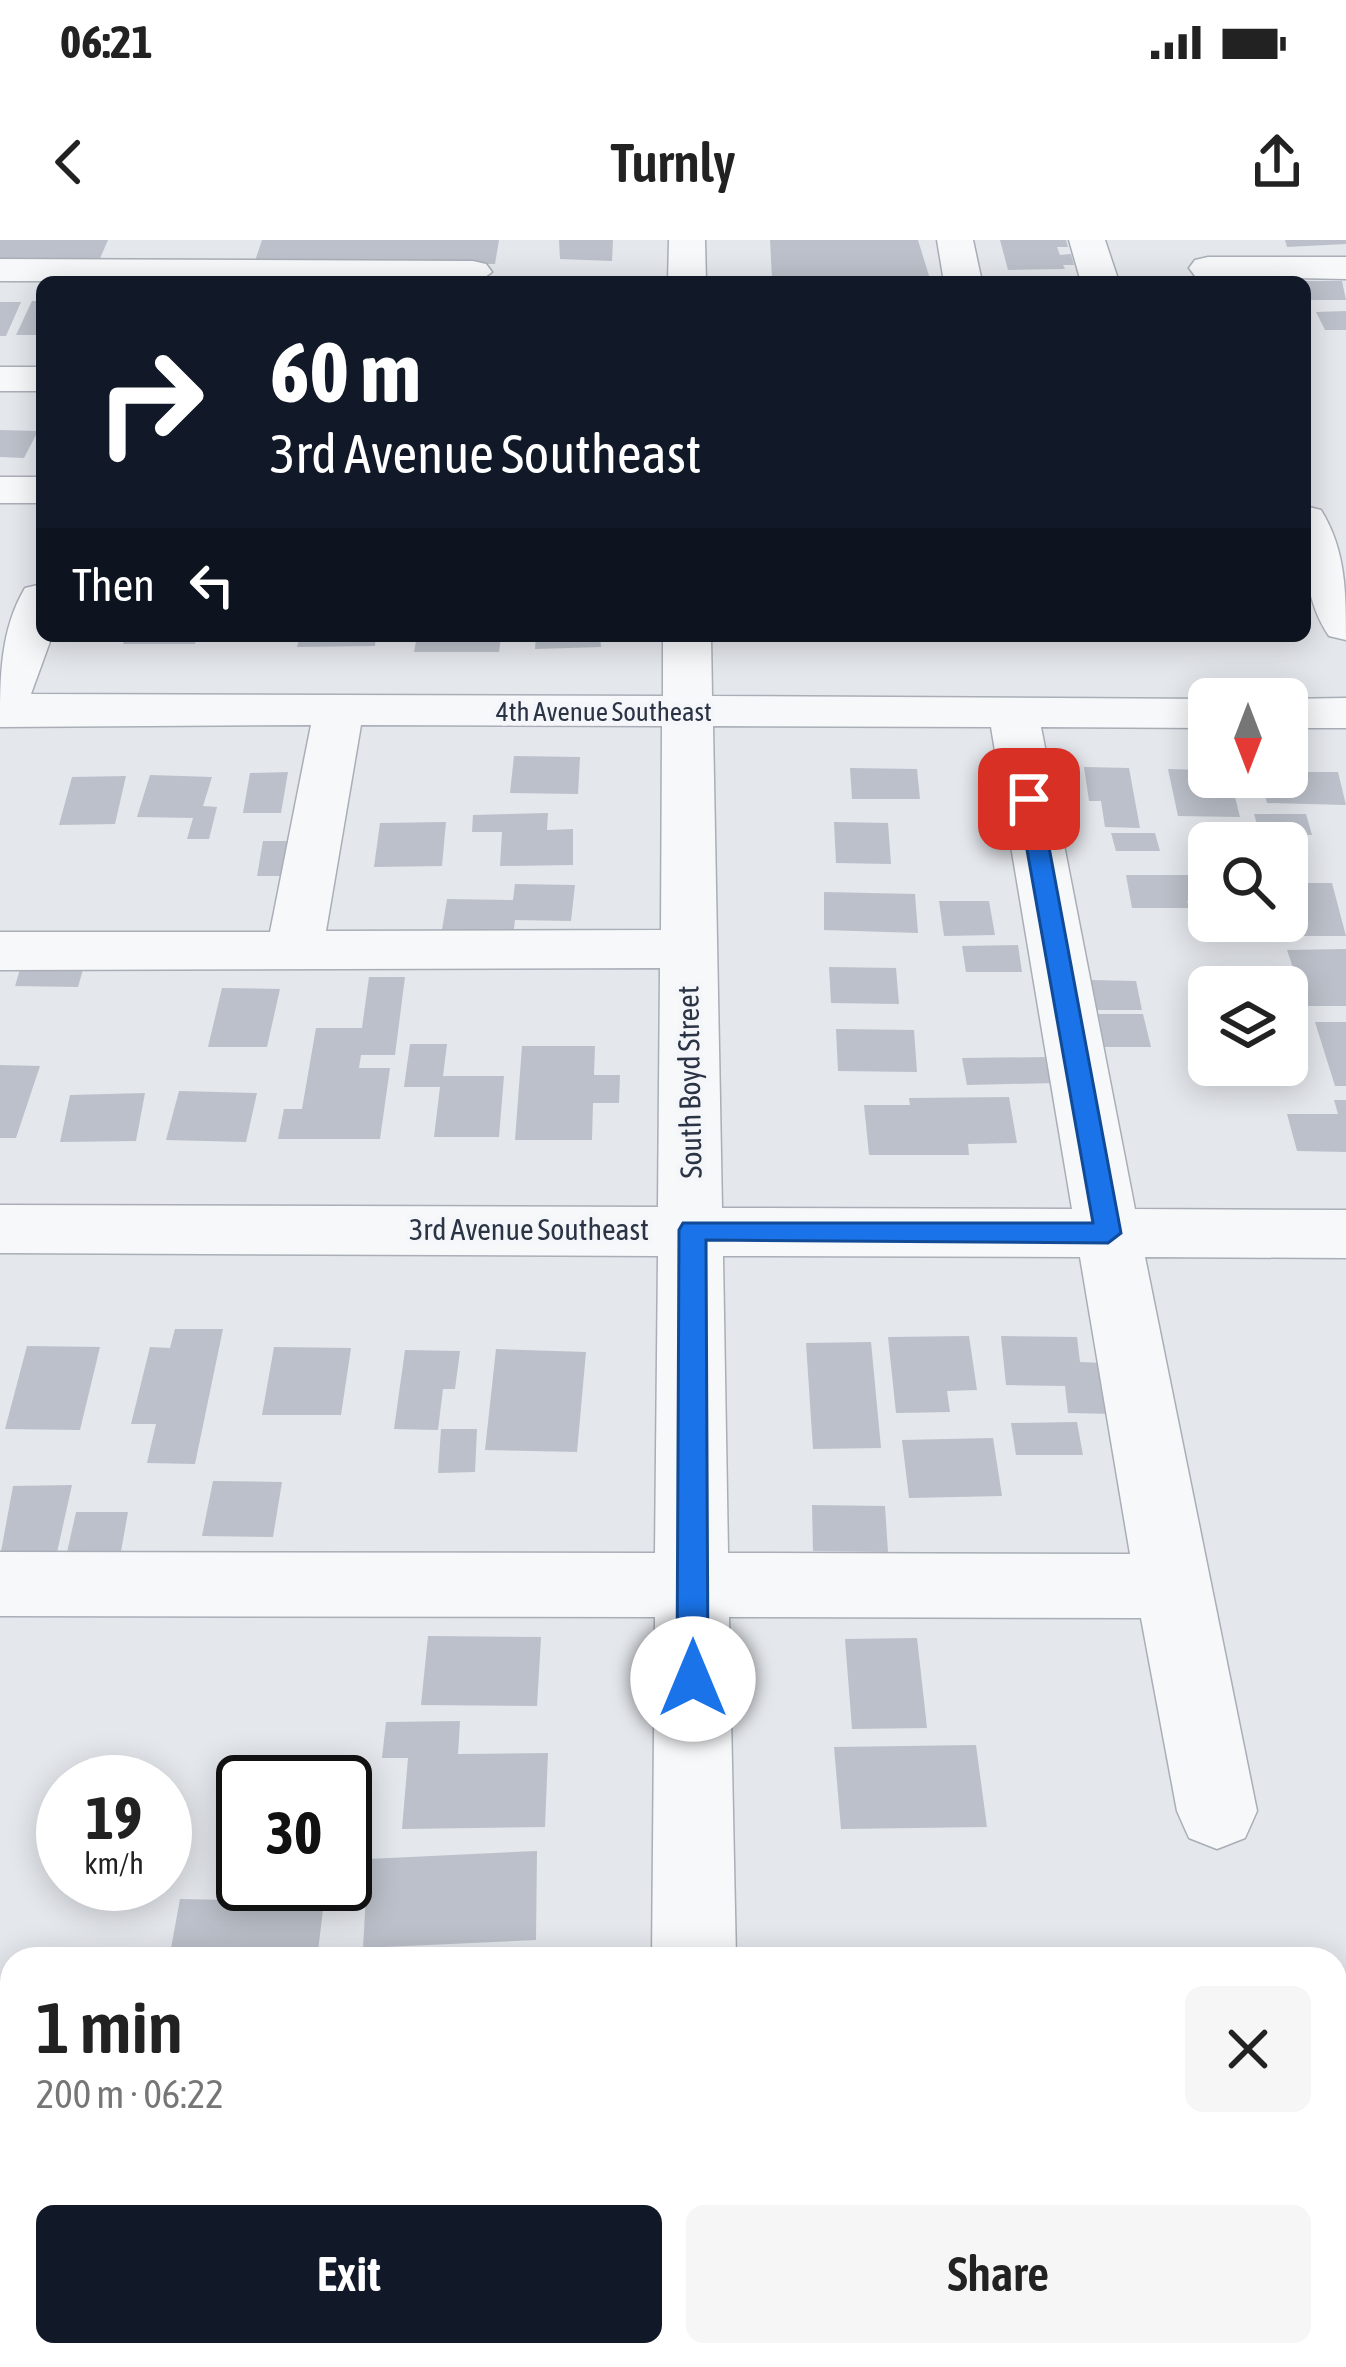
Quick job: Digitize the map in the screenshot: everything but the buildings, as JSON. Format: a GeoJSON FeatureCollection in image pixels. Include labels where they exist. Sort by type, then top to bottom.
{"type":"FeatureCollection","features":[{"type":"Feature","properties":{"kind":"street"},"geometry":{"type":"LineString","coordinates":[[687,240],[687,276]]}},
{"type":"Feature","properties":{"kind":"street"},"geometry":{"type":"LineString","coordinates":[[955,240],[962,276]]}},
{"type":"Feature","properties":{"kind":"street"},"geometry":{"type":"LineString","coordinates":[[1087,240],[1098,276]]}},
{"type":"Feature","properties":{"kind":"street"},"geometry":{"type":"LineString","coordinates":[[1110,240],[1121,276]]}},
{"type":"Feature","properties":{"kind":"street"},"geometry":{"type":"LineString","coordinates":[[1207,263],[1346,268]]}},
{"type":"Feature","properties":{"kind":"street"},"geometry":{"type":"LineString","coordinates":[[0,270],[166,264],[472,272]]}},
{"type":"Feature","properties":{"kind":"street"},"geometry":{"type":"LineString","coordinates":[[0,379],[36,379]]}},
{"type":"Feature","properties":{"kind":"street"},"geometry":{"type":"LineString","coordinates":[[0,490],[36,490]]}},
{"type":"Feature","properties":{"kind":"street"},"geometry":{"type":"LineString","coordinates":[[1311,535],[1346,626]]}},
{"type":"Feature","properties":{"kind":"street"},"geometry":{"type":"LineString","coordinates":[[0,710],[36,614]]}},
{"type":"Feature","properties":{"kind":"street","name":"South Boyd Street"},"geometry":{"type":"LineString","coordinates":[[687,642],[694,1947]]}},
{"type":"Feature","properties":{"kind":"street","name":"4th Avenue Southeast"},"geometry":{"type":"LineString","coordinates":[[0,710],[1188,712]]}},
{"type":"Feature","properties":{"kind":"street"},"geometry":{"type":"LineString","coordinates":[[295,950],[339,711]]}},
{"type":"Feature","properties":{"kind":"street"},"geometry":{"type":"LineString","coordinates":[[1013,712],[1217,1810]]}},
{"type":"Feature","properties":{"kind":"street"},"geometry":{"type":"LineString","coordinates":[[1308,713],[1346,713]]}},
{"type":"Feature","properties":{"kind":"street"},"geometry":{"type":"LineString","coordinates":[[0,951],[688,949]]}},
{"type":"Feature","properties":{"kind":"street","name":"3rd Avenue Southeast"},"geometry":{"type":"LineString","coordinates":[[0,1229],[1346,1234]]}},
{"type":"Feature","properties":{"kind":"street"},"geometry":{"type":"LineString","coordinates":[[0,1583],[1172,1586]]}},
{"type":"Feature","properties":{"kind":"route"},"geometry":{"type":"LineString","coordinates":[[693,1679],[692,1230],[1108,1233],[1029,799]]}}]}
